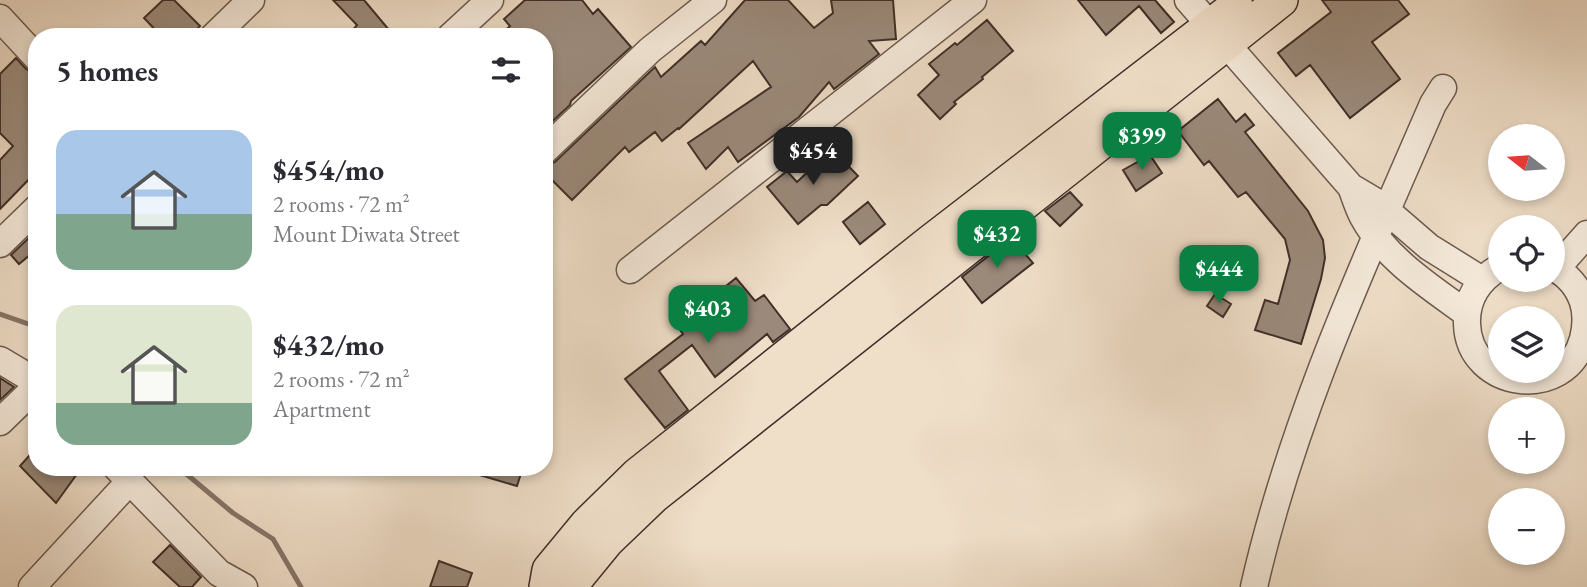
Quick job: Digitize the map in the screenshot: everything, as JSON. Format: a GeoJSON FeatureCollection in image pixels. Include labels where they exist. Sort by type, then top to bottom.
{"type":"FeatureCollection","features":[{"type":"Feature","properties":{"kind":"main road"},"geometry":{"type":"LineString","coordinates":[[1218,36],[1244,0]]}},
{"type":"Feature","properties":{"kind":"main road"},"geometry":{"type":"LineString","coordinates":[[546,587],[550,570],[587,524],[637,475],[766,389],[1218,36],[1280,0]]}},
{"type":"Feature","properties":{"kind":"main road"},"geometry":{"type":"LineString","coordinates":[[566,587],[571,585],[607,541],[766,389]]}},
{"type":"Feature","properties":{"kind":"street"},"geometry":{"type":"LineString","coordinates":[[222,28],[251,0]]}},
{"type":"Feature","properties":{"kind":"street"},"geometry":{"type":"LineString","coordinates":[[460,28],[490,0]]}},
{"type":"Feature","properties":{"kind":"street"},"geometry":{"type":"LineString","coordinates":[[553,142],[650,50],[713,0]]}},
{"type":"Feature","properties":{"kind":"street"},"geometry":{"type":"LineString","coordinates":[[630,270],[973,0]]}},
{"type":"Feature","properties":{"kind":"street"},"geometry":{"type":"LineString","coordinates":[[1188,0],[1351,187],[1388,212],[1429,247],[1488,273]]}},
{"type":"Feature","properties":{"kind":"street"},"geometry":{"type":"LineString","coordinates":[[0,18],[28,48]]}},
{"type":"Feature","properties":{"kind":"street"},"geometry":{"type":"LineString","coordinates":[[1254,587],[1301,428],[1346,305],[1433,104],[1443,88]]}},
{"type":"Feature","properties":{"kind":"street"},"geometry":{"type":"LineString","coordinates":[[1351,187],[1362,215],[1376,236],[1412,274],[1466,313]]}},
{"type":"Feature","properties":{"kind":"street"},"geometry":{"type":"LineString","coordinates":[[0,244],[28,217]]}},
{"type":"Feature","properties":{"kind":"street"},"geometry":{"type":"LineString","coordinates":[[1565,257],[1587,234]]}},
{"type":"Feature","properties":{"kind":"street"},"geometry":{"type":"LineString","coordinates":[[1488,277],[1472,295],[1466,313],[1467,334],[1475,353],[1489,369],[1507,379],[1530,382],[1579,364],[1587,328],[1585,309],[1580,293],[1565,276]]}},
{"type":"Feature","properties":{"kind":"street"},"geometry":{"type":"LineString","coordinates":[[0,360],[28,378]]}},
{"type":"Feature","properties":{"kind":"street"},"geometry":{"type":"LineString","coordinates":[[0,422],[28,393]]}},
{"type":"Feature","properties":{"kind":"street"},"geometry":{"type":"LineString","coordinates":[[32,587],[120,476]]}},
{"type":"Feature","properties":{"kind":"street"},"geometry":{"type":"LineString","coordinates":[[124,476],[212,580],[244,587]]}},
{"type":"Feature","properties":{"kind":"building"},"geometry":{"type":"Polygon","coordinates":[[[163,0],[174,0],[200,26],[153,28],[144,18],[163,0]]]}},
{"type":"Feature","properties":{"kind":"building"},"geometry":{"type":"Polygon","coordinates":[[[333,0],[364,0],[387,28],[354,28],[357,25],[333,0]]]}},
{"type":"Feature","properties":{"kind":"building"},"geometry":{"type":"Polygon","coordinates":[[[525,0],[582,0],[593,14],[598,9],[631,47],[553,121],[553,28],[508,28],[510,26],[504,19],[525,0]]]}},
{"type":"Feature","properties":{"kind":"building"},"geometry":{"type":"Polygon","coordinates":[[[745,0],[788,0],[814,28],[833,13],[831,0],[893,0],[896,39],[869,41],[879,54],[834,89],[829,82],[799,117],[738,162],[728,147],[706,169],[688,143],[771,87],[753,61],[679,129],[662,141],[655,132],[629,152],[625,147],[572,200],[553,181],[553,163],[655,67],[661,77],[701,41],[705,45],[745,0]]]}},
{"type":"Feature","properties":{"kind":"building"},"geometry":{"type":"Polygon","coordinates":[[[1078,0],[1155,0],[1174,22],[1161,33],[1139,6],[1106,35],[1078,0]]]}},
{"type":"Feature","properties":{"kind":"building"},"geometry":{"type":"Polygon","coordinates":[[[1322,0],[1398,0],[1409,14],[1372,42],[1400,79],[1350,118],[1310,65],[1296,76],[1278,53],[1331,12],[1322,0]]]}},
{"type":"Feature","properties":{"kind":"building"},"geometry":{"type":"Polygon","coordinates":[[[987,20],[1013,51],[954,102],[956,104],[940,119],[918,95],[939,75],[929,64],[987,20]]]}},
{"type":"Feature","properties":{"kind":"building"},"geometry":{"type":"Polygon","coordinates":[[[16,58],[28,70],[28,180],[0,209],[0,160],[13,146],[0,133],[0,74],[16,58]]]}},
{"type":"Feature","properties":{"kind":"building"},"geometry":{"type":"Polygon","coordinates":[[[1218,99],[1236,122],[1245,114],[1254,125],[1245,132],[1308,211],[1323,240],[1325,258],[1321,279],[1301,344],[1255,330],[1265,300],[1278,304],[1290,260],[1285,239],[1246,192],[1238,197],[1209,161],[1204,165],[1178,131],[1218,99]]]}},
{"type":"Feature","properties":{"kind":"building"},"geometry":{"type":"Polygon","coordinates":[[[832,149],[858,176],[827,205],[821,205],[798,224],[767,187],[787,171],[797,182],[832,149]]]}},
{"type":"Feature","properties":{"kind":"building"},"geometry":{"type":"Polygon","coordinates":[[[1150,155],[1162,173],[1136,191],[1123,170],[1150,155]]]}},
{"type":"Feature","properties":{"kind":"building"},"geometry":{"type":"Polygon","coordinates":[[[1070,192],[1082,205],[1060,226],[1045,211],[1070,192]]]}},
{"type":"Feature","properties":{"kind":"building"},"geometry":{"type":"Polygon","coordinates":[[[868,202],[885,224],[860,244],[843,222],[868,202]]]}},
{"type":"Feature","properties":{"kind":"building"},"geometry":{"type":"Polygon","coordinates":[[[1011,238],[1033,263],[982,303],[962,277],[1011,238]]]}},
{"type":"Feature","properties":{"kind":"building"},"geometry":{"type":"Polygon","coordinates":[[[28,239],[28,256],[19,264],[11,255],[28,239]]]}},
{"type":"Feature","properties":{"kind":"building"},"geometry":{"type":"Polygon","coordinates":[[[736,278],[755,301],[764,295],[790,329],[773,342],[767,334],[715,377],[692,345],[659,371],[688,410],[665,428],[625,379],[683,334],[677,326],[736,278]]]}},
{"type":"Feature","properties":{"kind":"building"},"geometry":{"type":"Polygon","coordinates":[[[1215,294],[1231,304],[1223,317],[1207,306],[1215,294]]]}},
{"type":"Feature","properties":{"kind":"building"},"geometry":{"type":"Polygon","coordinates":[[[0,378],[14,387],[0,400],[0,378]]]}},
{"type":"Feature","properties":{"kind":"building"},"geometry":{"type":"Polygon","coordinates":[[[28,457],[28,474],[20,466],[28,457]]]}},
{"type":"Feature","properties":{"kind":"building"},"geometry":{"type":"Polygon","coordinates":[[[30,476],[76,476],[56,503],[30,476]]]}},
{"type":"Feature","properties":{"kind":"building"},"geometry":{"type":"Polygon","coordinates":[[[483,476],[520,476],[517,486],[483,476]]]}},
{"type":"Feature","properties":{"kind":"building"},"geometry":{"type":"Polygon","coordinates":[[[170,545],[201,577],[192,587],[180,587],[153,562],[170,545]]]}},
{"type":"Feature","properties":{"kind":"building"},"geometry":{"type":"Polygon","coordinates":[[[439,561],[472,573],[467,587],[430,587],[439,561]]]}},
{"type":"Feature","properties":{"kind":"waterway"},"geometry":{"type":"LineString","coordinates":[[0,314],[28,324]]}},
{"type":"Feature","properties":{"kind":"waterway"},"geometry":{"type":"LineString","coordinates":[[189,476],[233,513],[273,539],[301,587]]}}]}
